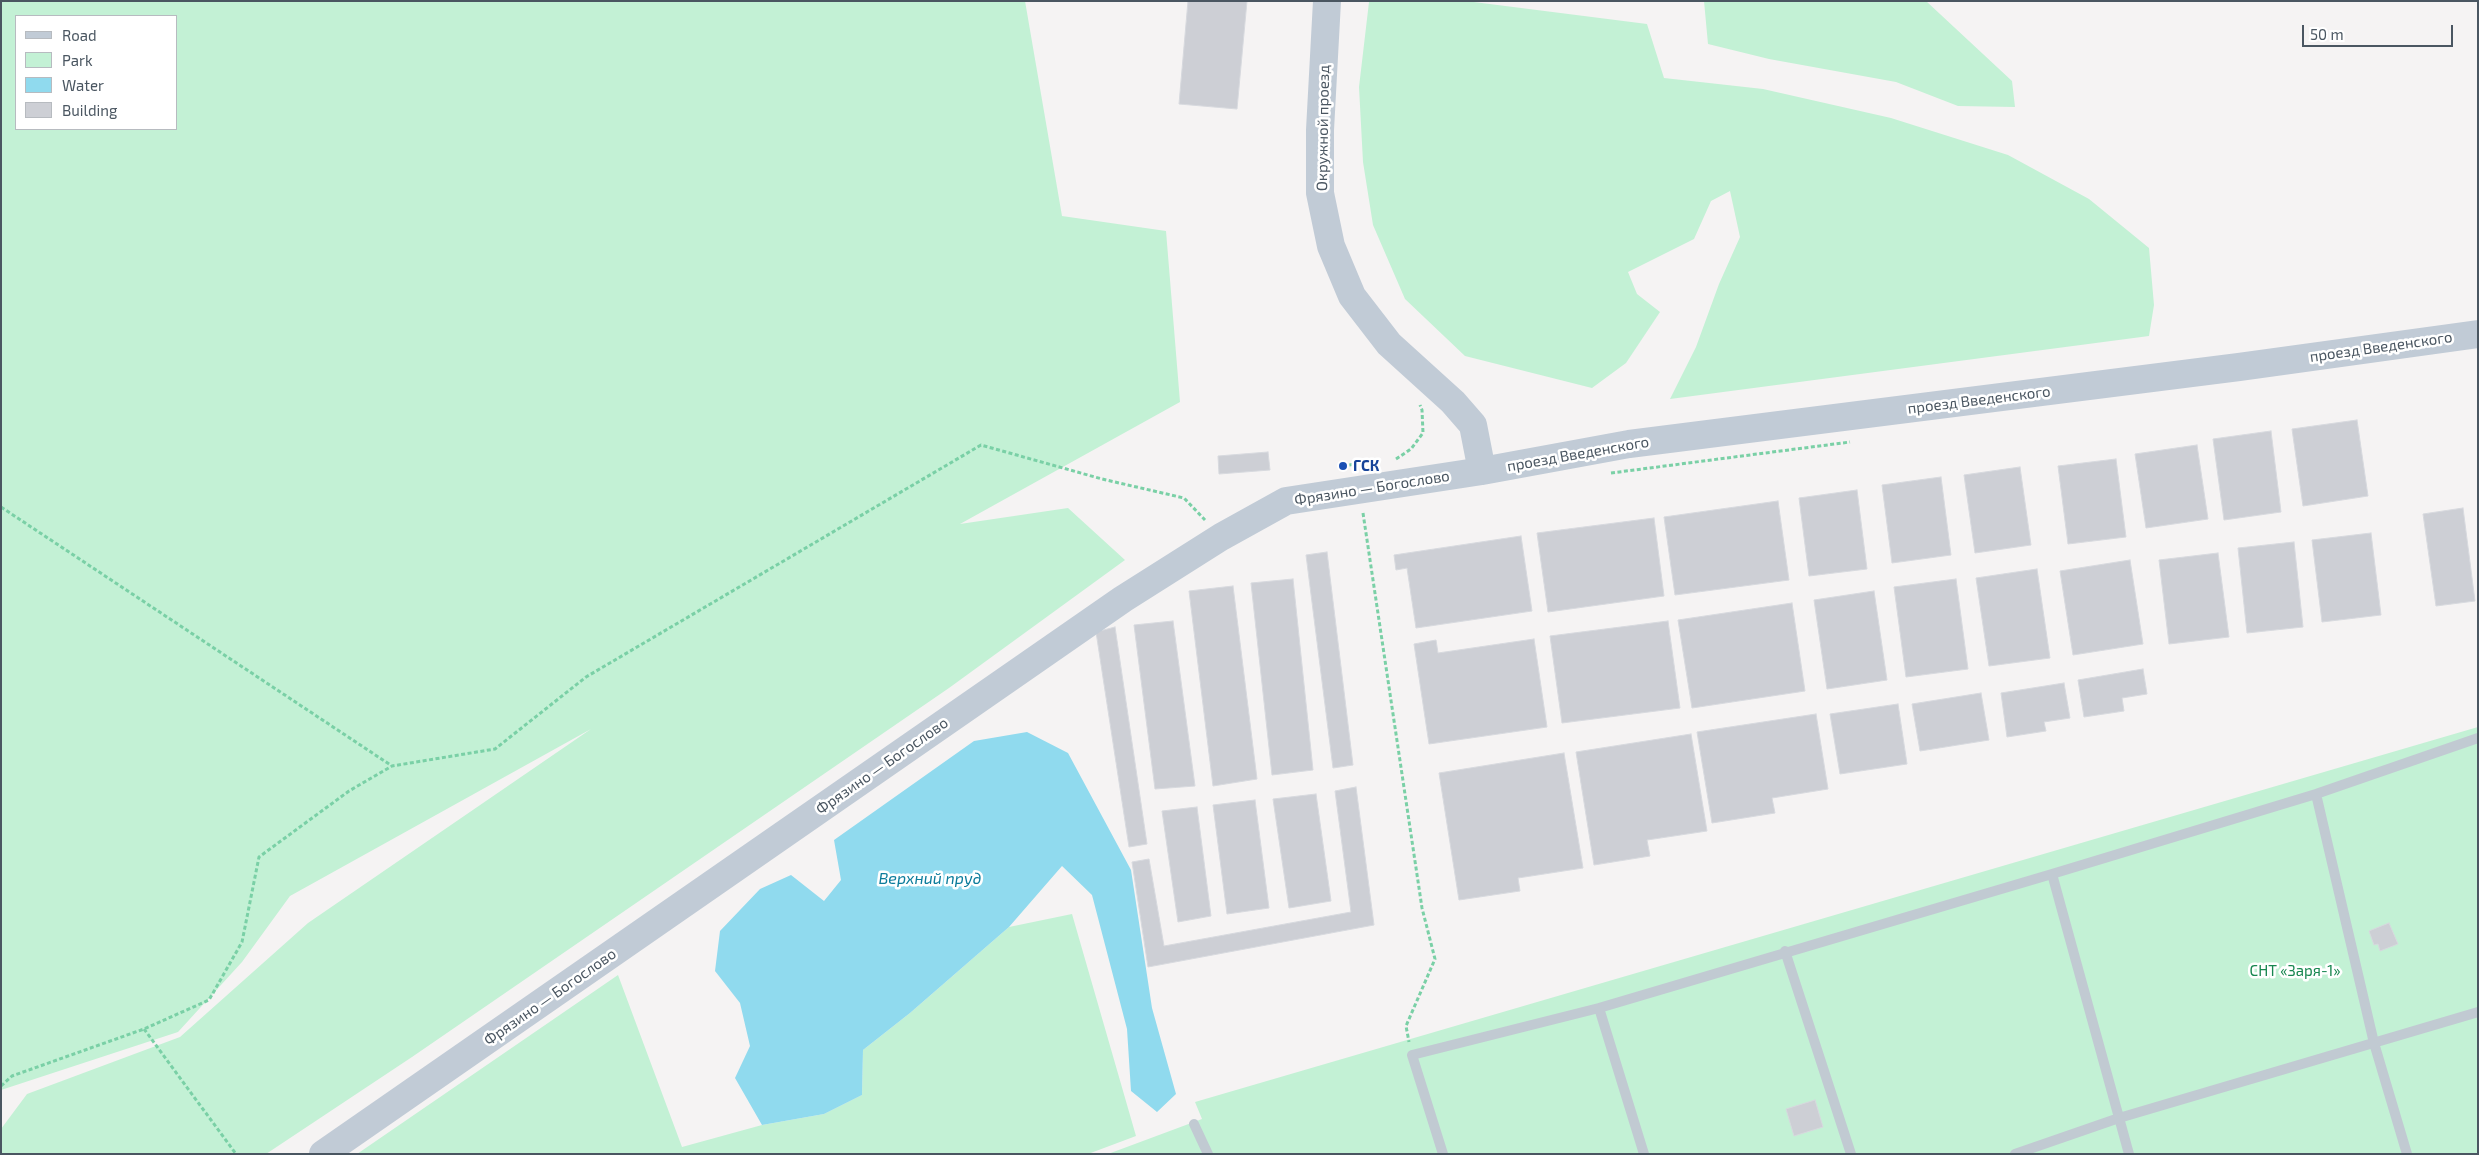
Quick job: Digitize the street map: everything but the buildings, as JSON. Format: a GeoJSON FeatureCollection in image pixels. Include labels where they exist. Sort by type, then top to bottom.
{"type":"FeatureCollection","features":[{"type":"Feature","properties":{"kind":"street","name":"Окружной проезд"},"geometry":{"type":"LineString","coordinates":[[1327,1],[1320,130],[1320,193],[1331,246],[1352,296],[1389,344],[1453,402],[1473,425],[1482,471]]}},
{"type":"Feature","properties":{"kind":"street","name":"проезд Введенского"},"geometry":{"type":"LineString","coordinates":[[1482,471],[1629,444],[2238,367],[2478,334]]}},
{"type":"Feature","properties":{"kind":"street","name":"Фрязино — Богослово"},"geometry":{"type":"LineString","coordinates":[[323,1154],[1123,599],[1221,537],[1286,501],[1482,471]]}},
{"type":"Feature","properties":{"kind":"lane"},"geometry":{"type":"LineString","coordinates":[[1443,1154],[1412,1055],[1599,1008],[1785,951],[2052,874],[2316,794],[2478,738]]}},
{"type":"Feature","properties":{"kind":"lane"},"geometry":{"type":"LineString","coordinates":[[2316,794],[2374,1043],[2407,1154]]}},
{"type":"Feature","properties":{"kind":"lane"},"geometry":{"type":"LineString","coordinates":[[2052,874],[2130,1154]]}},
{"type":"Feature","properties":{"kind":"lane"},"geometry":{"type":"LineString","coordinates":[[1785,951],[1851,1154]]}},
{"type":"Feature","properties":{"kind":"lane"},"geometry":{"type":"LineString","coordinates":[[1599,1008],[1644,1154]]}},
{"type":"Feature","properties":{"kind":"lane"},"geometry":{"type":"LineString","coordinates":[[2015,1154],[2119,1118],[2478,1012]]}},
{"type":"Feature","properties":{"kind":"lane"},"geometry":{"type":"LineString","coordinates":[[1194,1124],[1208,1154]]}},
{"type":"Feature","properties":{"kind":"path"},"geometry":{"type":"LineString","coordinates":[[1,1086],[12,1076],[144,1029],[209,1000],[242,942],[259,857],[349,791],[392,766],[495,749],[586,676],[981,445],[1102,479],[1184,498],[1221,537]]}},
{"type":"Feature","properties":{"kind":"path"},"geometry":{"type":"LineString","coordinates":[[1360,490],[1422,908],[1435,959],[1406,1026],[1412,1055]]}},
{"type":"Feature","properties":{"kind":"path"},"geometry":{"type":"LineString","coordinates":[[1,507],[392,766]]}},
{"type":"Feature","properties":{"kind":"path"},"geometry":{"type":"LineString","coordinates":[[144,1029],[236,1154]]}},
{"type":"Feature","properties":{"kind":"green space"},"geometry":{"type":"Polygon","coordinates":[[[1,1],[1025,1],[1062,216],[1166,231],[1180,402],[960,524],[1068,508],[1125,560],[949,688],[412,1057],[266,1154],[1,1154],[1,1129],[27,1094],[180,1037],[308,923],[591,729],[290,896],[242,962],[178,1032],[1,1090],[1,1]]]}},
{"type":"Feature","properties":{"kind":"green space"},"geometry":{"type":"Polygon","coordinates":[[[1466,1],[1647,24],[1664,78],[1763,89],[1891,118],[2008,155],[2089,199],[2149,248],[2154,305],[2149,336],[1670,399],[1696,347],[1719,284],[1740,237],[1730,191],[1711,201],[1694,239],[1628,272],[1637,294],[1660,312],[1626,363],[1592,388],[1465,356],[1405,299],[1373,225],[1363,162],[1359,87],[1369,2],[1466,1]]]}},
{"type":"Feature","properties":{"kind":"green space"},"geometry":{"type":"Polygon","coordinates":[[[1704,1],[1926,1],[2012,81],[2015,107],[1958,106],[1896,82],[1769,59],[1708,44],[1704,1]]]}},
{"type":"Feature","properties":{"kind":"green space","name":"СНТ «Заря-1»"},"geometry":{"type":"Polygon","coordinates":[[[2478,727],[2478,1154],[1108,1154],[1202,1119],[1195,1102],[2478,727]]]}},
{"type":"Feature","properties":{"kind":"green space"},"geometry":{"type":"Polygon","coordinates":[[[1072,914],[1136,1136],[1088,1154],[357,1154],[618,975],[682,1147],[762,1125],[824,1114],[862,1095],[863,1050],[910,1013],[1009,927],[1072,914]]]}},
{"type":"Feature","properties":{"kind":"water","name":"Верхний пруд"},"geometry":{"type":"Polygon","coordinates":[[[1027,732],[1068,753],[1131,870],[1152,1008],[1176,1094],[1157,1112],[1131,1091],[1127,1029],[1092,895],[1062,866],[1009,927],[910,1013],[863,1050],[862,1095],[824,1114],[762,1125],[735,1078],[750,1046],[740,1003],[715,971],[720,931],[760,889],[791,875],[824,901],[841,880],[834,840],[974,741],[1027,732]]]}},
{"type":"Feature","properties":{"kind":"place","name":"ГСК"},"geometry":{"type":"Point","coordinates":[1343,466]}}]}
